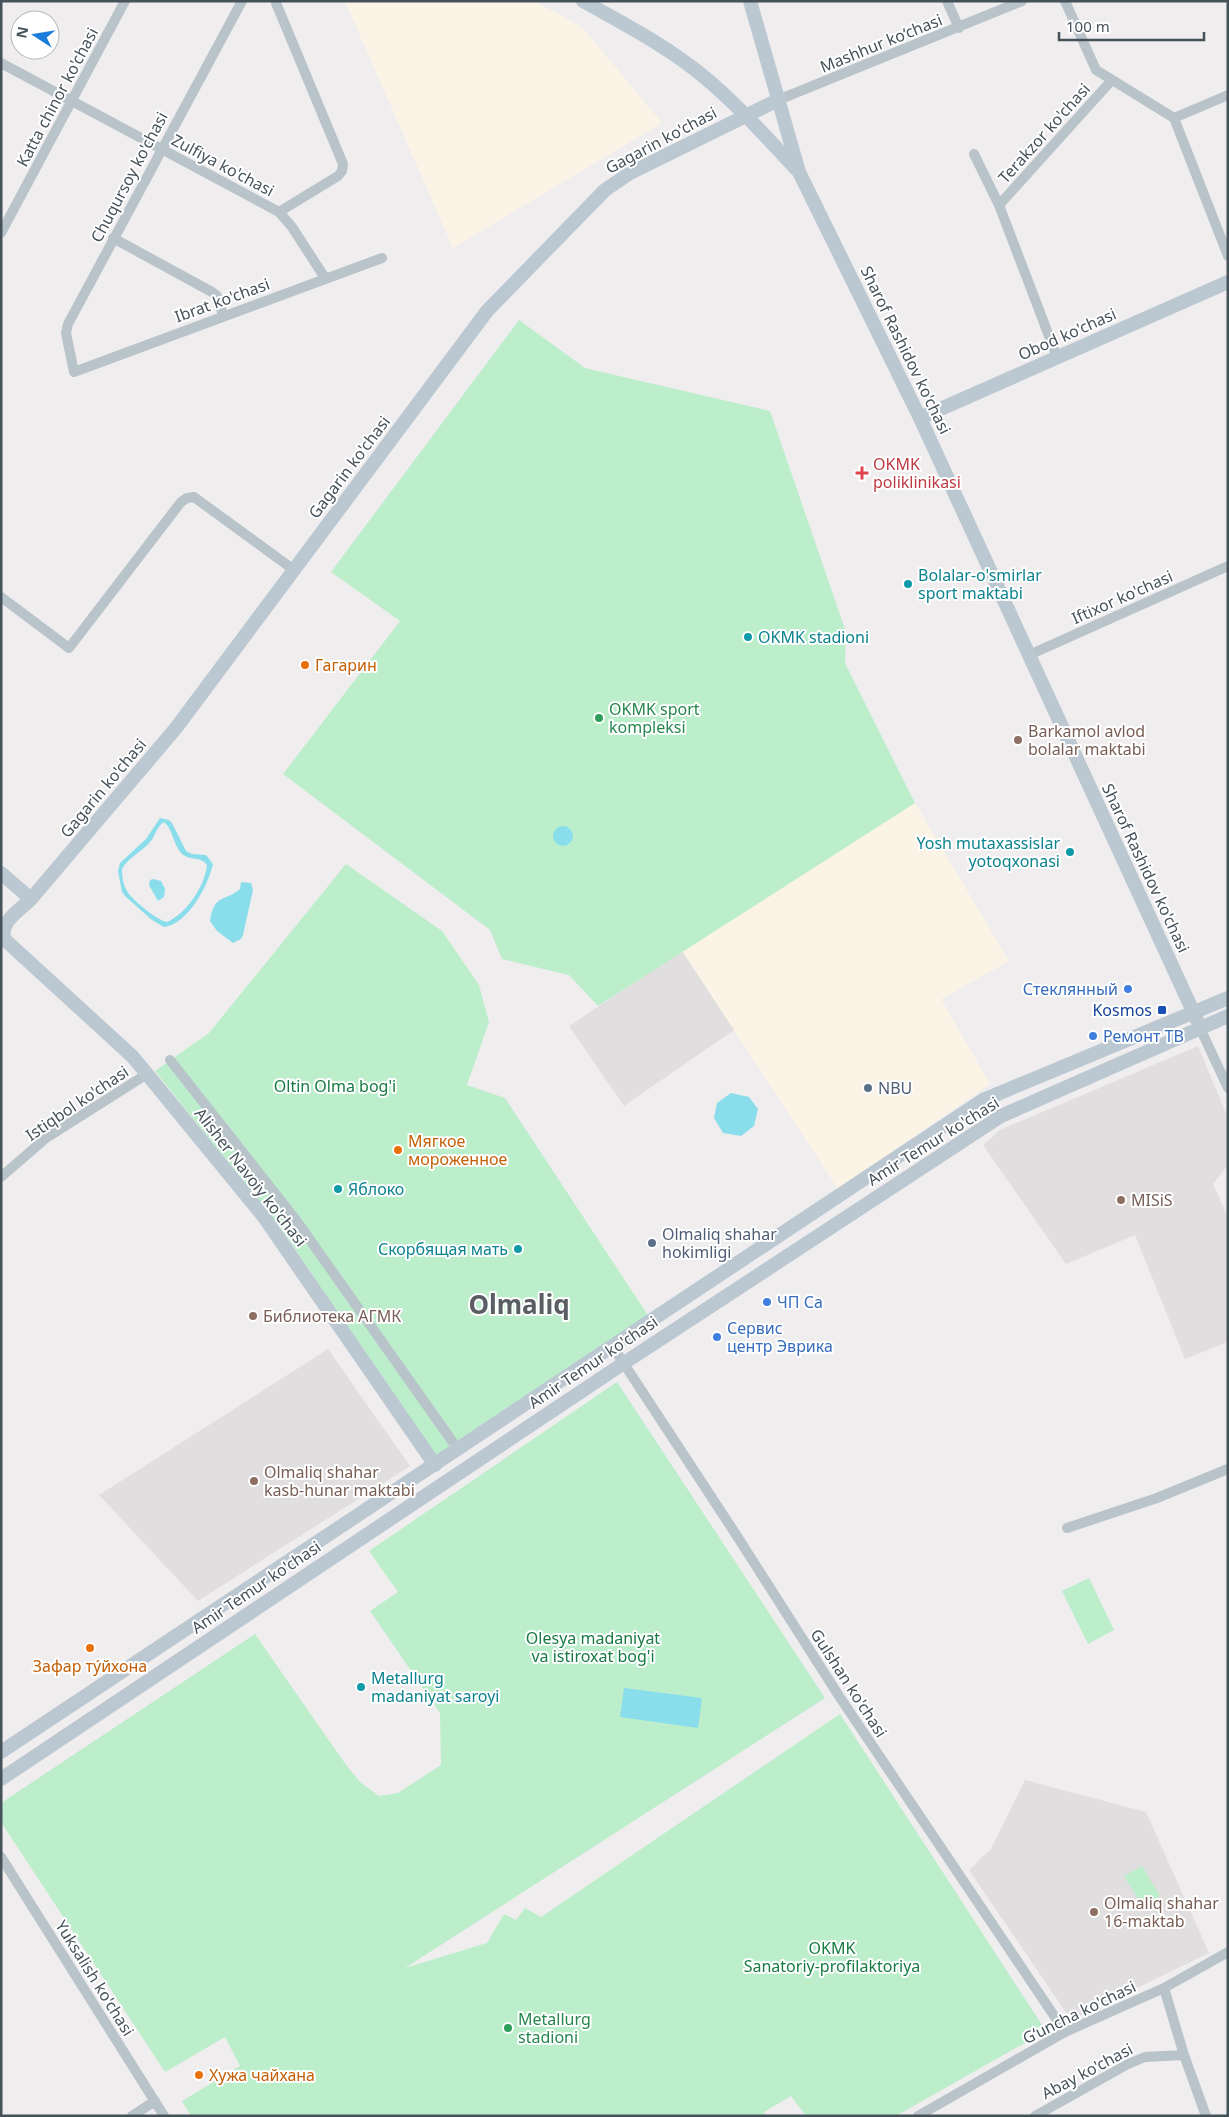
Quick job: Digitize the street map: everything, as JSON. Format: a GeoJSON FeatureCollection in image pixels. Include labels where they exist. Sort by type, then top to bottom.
{"type":"FeatureCollection","features":[{"type":"Feature","properties":{"kind":"main road"},"geometry":{"type":"LineString","coordinates":[[583,1],[662,47],[702,75],[746,115],[799,172]]}},
{"type":"Feature","properties":{"kind":"main road","name":"Sharof Rashidov ko'chasi"},"geometry":{"type":"LineString","coordinates":[[750,1],[799,172],[920,418],[1200,1028]]}},
{"type":"Feature","properties":{"kind":"main road","name":"Gagarin ko'chasi"},"geometry":{"type":"LineString","coordinates":[[4,939],[2,931],[4,924],[31,899],[176,728],[487,311],[547,247],[605,190],[630,174],[778,100]]}},
{"type":"Feature","properties":{"kind":"main road","name":"Obod ko'chasi"},"geometry":{"type":"LineString","coordinates":[[920,418],[1228,282]]}},
{"type":"Feature","properties":{"kind":"main road"},"geometry":{"type":"LineString","coordinates":[[1,873],[31,899]]}},
{"type":"Feature","properties":{"kind":"main road","name":"Alisher Navoiy ko'chasi"},"geometry":{"type":"LineString","coordinates":[[4,939],[132,1056],[147,1074],[264,1217],[436,1465]]}},
{"type":"Feature","properties":{"kind":"main road","name":"Amir Temur ko'chasi"},"geometry":{"type":"LineString","coordinates":[[1,1752],[614,1347],[983,1100],[1228,998]]}},
{"type":"Feature","properties":{"kind":"main road","name":"Amir Temur ko'chasi"},"geometry":{"type":"LineString","coordinates":[[1,1778],[624,1363],[1000,1116],[1228,1016]]}},
{"type":"Feature","properties":{"kind":"main road"},"geometry":{"type":"LineString","coordinates":[[350,1520],[361,1538]]}},
{"type":"Feature","properties":{"kind":"main road"},"geometry":{"type":"LineString","coordinates":[[195,1625],[210,1639]]}},
{"type":"Feature","properties":{"kind":"street","name":"Katta chinor ko'chasi"},"geometry":{"type":"LineString","coordinates":[[1,233],[125,1]]}},
{"type":"Feature","properties":{"kind":"street","name":"Chuqursoy ko'chasi"},"geometry":{"type":"LineString","coordinates":[[74,372],[66,334],[68,324],[160,149],[242,1]]}},
{"type":"Feature","properties":{"kind":"street"},"geometry":{"type":"LineString","coordinates":[[947,1],[959,28]]}},
{"type":"Feature","properties":{"kind":"street","name":"Mashhur ko‘chasi"},"geometry":{"type":"LineString","coordinates":[[778,100],[1022,1]]}},
{"type":"Feature","properties":{"kind":"street","name":"Terakzor ko'chasi"},"geometry":{"type":"LineString","coordinates":[[1065,1],[1096,70],[1111,81],[1174,118]]}},
{"type":"Feature","properties":{"kind":"street"},"geometry":{"type":"LineString","coordinates":[[274,2],[343,164],[338,176],[279,212]]}},
{"type":"Feature","properties":{"kind":"street","name":"Zulfiya ko'chasi"},"geometry":{"type":"LineString","coordinates":[[1,63],[279,212],[292,227],[326,278]]}},
{"type":"Feature","properties":{"kind":"street","name":"Terakzor ko'chasi"},"geometry":{"type":"LineString","coordinates":[[999,205],[1111,81]]}},
{"type":"Feature","properties":{"kind":"street"},"geometry":{"type":"LineString","coordinates":[[1228,95],[1174,118],[1228,256]]}},
{"type":"Feature","properties":{"kind":"street","name":"Terakzor ko'chasi"},"geometry":{"type":"LineString","coordinates":[[974,154],[999,205],[1057,357]]}},
{"type":"Feature","properties":{"kind":"street"},"geometry":{"type":"LineString","coordinates":[[113,238],[212,292],[217,296],[223,315]]}},
{"type":"Feature","properties":{"kind":"street","name":"Ibrat ko'chasi"},"geometry":{"type":"LineString","coordinates":[[74,372],[223,315],[382,258]]}},
{"type":"Feature","properties":{"kind":"street"},"geometry":{"type":"LineString","coordinates":[[1,597],[69,648],[181,502],[187,498],[194,497],[294,570]]}},
{"type":"Feature","properties":{"kind":"street","name":"Iftixor ko'chasi"},"geometry":{"type":"LineString","coordinates":[[1029,655],[1228,566]]}},
{"type":"Feature","properties":{"kind":"street","name":"Sharof Rashidov ko'chasi"},"geometry":{"type":"LineString","coordinates":[[1200,1028],[1228,1088]]}},
{"type":"Feature","properties":{"kind":"street"},"geometry":{"type":"LineString","coordinates":[[170,1060],[296,1220],[452,1441]]}},
{"type":"Feature","properties":{"kind":"street","name":"Istiqbol ko'chasi"},"geometry":{"type":"LineString","coordinates":[[1,1178],[46,1138],[147,1074]]}},
{"type":"Feature","properties":{"kind":"street","name":"Gulshan ko'chasi"},"geometry":{"type":"LineString","coordinates":[[614,1347],[839,1696],[1065,2032]]}},
{"type":"Feature","properties":{"kind":"street"},"geometry":{"type":"LineString","coordinates":[[1067,1528],[1157,1498],[1228,1469]]}},
{"type":"Feature","properties":{"kind":"street","name":"Yuksalish ko'chasi"},"geometry":{"type":"LineString","coordinates":[[1,1857],[164,2116]]}},
{"type":"Feature","properties":{"kind":"street","name":"G‘uncha ko'chasi"},"geometry":{"type":"LineString","coordinates":[[918,2116],[1065,2032],[1164,1988],[1228,1952]]}},
{"type":"Feature","properties":{"kind":"street"},"geometry":{"type":"LineString","coordinates":[[1164,1988],[1184,2055],[1207,2115]]}},
{"type":"Feature","properties":{"kind":"street","name":"Abay ko'chasi"},"geometry":{"type":"LineString","coordinates":[[1034,2116],[1128,2064],[1145,2057],[1184,2055]]}},
{"type":"Feature","properties":{"kind":"street"},"geometry":{"type":"LineString","coordinates":[[132,2116],[155,2101]]}},
{"type":"Feature","properties":{"kind":"shaded area"},"geometry":{"type":"Polygon","coordinates":[[[345,1],[534,1],[582,27],[662,123],[453,248],[345,1]]]}},
{"type":"Feature","properties":{"kind":"shaded area"},"geometry":{"type":"Polygon","coordinates":[[[915,803],[1009,961],[941,999],[990,1084],[838,1189],[682,951],[915,803]]]}},
{"type":"Feature","properties":{"kind":"shaded area"},"geometry":{"type":"Polygon","coordinates":[[[682,951],[734,1030],[624,1106],[569,1026],[682,951]]]}},
{"type":"Feature","properties":{"kind":"shaded area","name":"MISiS"},"geometry":{"type":"Polygon","coordinates":[[[1198,1046],[1228,1118],[1228,1165],[1213,1184],[1228,1217],[1228,1342],[1185,1359],[1135,1235],[1066,1264],[983,1145],[1000,1130],[1198,1046]]]}},
{"type":"Feature","properties":{"kind":"shaded area","name":"Olmaliq shahar kasb-hunar maktabi"},"geometry":{"type":"Polygon","coordinates":[[[328,1349],[410,1466],[198,1601],[99,1495],[328,1349]]]}},
{"type":"Feature","properties":{"kind":"shaded area","name":"Olmaliq shahar 16-maktab"},"geometry":{"type":"Polygon","coordinates":[[[1025,1780],[1146,1812],[1209,1953],[1071,2020],[969,1870],[991,1849],[1025,1780]]]}},
{"type":"Feature","properties":{"kind":"green space","name":"OKMK sport kompleksi"},"geometry":{"type":"Polygon","coordinates":[[[519,320],[585,368],[770,411],[846,632],[845,663],[915,803],[598,1006],[569,975],[502,959],[490,930],[283,774],[400,621],[331,572],[519,320]]]}},
{"type":"Feature","properties":{"kind":"green space","name":"Oltin Olma bog'i"},"geometry":{"type":"Polygon","coordinates":[[[346,864],[442,931],[479,985],[489,1022],[467,1085],[505,1098],[649,1317],[438,1458],[281,1229],[155,1071],[209,1033],[346,864]]]}},
{"type":"Feature","properties":{"kind":"green space"},"geometry":{"type":"Polygon","coordinates":[[[617,1382],[825,1698],[405,1968],[487,1943],[504,1914],[516,1920],[525,1908],[541,1917],[840,1714],[1046,2031],[896,2116],[806,2116],[791,2096],[764,2112],[766,2116],[191,2116],[182,2101],[240,2066],[225,2037],[165,2072],[1,1822],[1,1803],[255,1634],[346,1765],[360,1782],[379,1796],[398,1793],[441,1765],[440,1713],[370,1611],[398,1592],[369,1551],[617,1382]]]}},
{"type":"Feature","properties":{"kind":"green space"},"geometry":{"type":"Polygon","coordinates":[[[1089,1578],[1114,1630],[1088,1644],[1062,1591],[1089,1578]]]}},
{"type":"Feature","properties":{"kind":"green space"},"geometry":{"type":"Polygon","coordinates":[[[1142,1866],[1160,1896],[1143,1907],[1124,1876],[1142,1866]]]}},
{"type":"Feature","properties":{"kind":"water"},"geometry":{"type":"Polygon","coordinates":[[[160,818],[169,820],[186,851],[192,854],[206,855],[213,864],[202,893],[189,912],[173,924],[164,927],[152,920],[122,892],[118,871],[120,863],[146,839],[160,818]],[[164,822],[150,843],[129,860],[122,869],[123,882],[128,893],[151,913],[167,922],[181,913],[193,898],[203,882],[207,865],[202,860],[182,854],[164,822]]]}},
{"type":"Feature","properties":{"kind":"water"},"geometry":{"type":"Polygon","coordinates":[[[563,826],[570,829],[573,836],[570,843],[563,846],[556,843],[553,836],[556,829],[563,826]]]}},
{"type":"Feature","properties":{"kind":"water"},"geometry":{"type":"Polygon","coordinates":[[[150,880],[161,881],[165,889],[164,897],[158,901],[149,885],[150,880]]]}},
{"type":"Feature","properties":{"kind":"water"},"geometry":{"type":"Polygon","coordinates":[[[241,882],[251,883],[253,890],[243,935],[241,939],[233,943],[217,931],[210,921],[217,902],[240,889],[241,882]]]}},
{"type":"Feature","properties":{"kind":"water"},"geometry":{"type":"Polygon","coordinates":[[[731,1093],[749,1097],[758,1109],[754,1126],[741,1136],[723,1133],[714,1118],[717,1103],[731,1093]]]}},
{"type":"Feature","properties":{"kind":"water"},"geometry":{"type":"Polygon","coordinates":[[[624,1688],[702,1698],[698,1728],[620,1717],[624,1688]]]}},
{"type":"Feature","properties":{"kind":"place","name":"OKMK poliklinikasi"},"geometry":{"type":"Point","coordinates":[862,473]}},
{"type":"Feature","properties":{"kind":"place","name":"Bolalar-o'smirlar sport maktabi"},"geometry":{"type":"Point","coordinates":[908,584]}},
{"type":"Feature","properties":{"kind":"place","name":"OKMK stadioni"},"geometry":{"type":"Point","coordinates":[748,637]}},
{"type":"Feature","properties":{"kind":"place","name":"Гагарин"},"geometry":{"type":"Point","coordinates":[305,665]}},
{"type":"Feature","properties":{"kind":"place","name":"OKMK sport kompleksi"},"geometry":{"type":"Point","coordinates":[599,718]}},
{"type":"Feature","properties":{"kind":"place","name":"Barkamol avlod bolalar maktabi"},"geometry":{"type":"Point","coordinates":[1018,740]}},
{"type":"Feature","properties":{"kind":"place","name":"Yosh mutaxassislar yotoqxonasi"},"geometry":{"type":"Point","coordinates":[1070,852]}},
{"type":"Feature","properties":{"kind":"place","name":"Стеклянный"},"geometry":{"type":"Point","coordinates":[1128,989]}},
{"type":"Feature","properties":{"kind":"place","name":"Kosmos"},"geometry":{"type":"Point","coordinates":[1162,1010]}},
{"type":"Feature","properties":{"kind":"place","name":"Ремонт ТВ"},"geometry":{"type":"Point","coordinates":[1093,1036]}},
{"type":"Feature","properties":{"kind":"place","name":"NBU"},"geometry":{"type":"Point","coordinates":[868,1088]}},
{"type":"Feature","properties":{"kind":"place","name":"Мягкое мороженное"},"geometry":{"type":"Point","coordinates":[398,1150]}},
{"type":"Feature","properties":{"kind":"place","name":"Яблоко"},"geometry":{"type":"Point","coordinates":[338,1189]}},
{"type":"Feature","properties":{"kind":"place","name":"MISiS"},"geometry":{"type":"Point","coordinates":[1121,1200]}},
{"type":"Feature","properties":{"kind":"place","name":"Olmaliq shahar hokimligi"},"geometry":{"type":"Point","coordinates":[652,1243]}},
{"type":"Feature","properties":{"kind":"place","name":"Скорбящая мать"},"geometry":{"type":"Point","coordinates":[518,1249]}},
{"type":"Feature","properties":{"kind":"place","name":"ЧП Са"},"geometry":{"type":"Point","coordinates":[767,1302]}},
{"type":"Feature","properties":{"kind":"place","name":"Библиотека АГМК"},"geometry":{"type":"Point","coordinates":[253,1316]}},
{"type":"Feature","properties":{"kind":"place","name":"Сервис центр Эврика"},"geometry":{"type":"Point","coordinates":[717,1337]}},
{"type":"Feature","properties":{"kind":"place","name":"Olmaliq shahar kasb-hunar maktabi"},"geometry":{"type":"Point","coordinates":[254,1481]}},
{"type":"Feature","properties":{"kind":"place","name":"Зафар тýйхона"},"geometry":{"type":"Point","coordinates":[90,1648]}},
{"type":"Feature","properties":{"kind":"place","name":"Metallurg madaniyat saroyi"},"geometry":{"type":"Point","coordinates":[361,1687]}},
{"type":"Feature","properties":{"kind":"place","name":"Olmaliq shahar 16-maktab"},"geometry":{"type":"Point","coordinates":[1094,1912]}},
{"type":"Feature","properties":{"kind":"place","name":"Metallurg stadioni"},"geometry":{"type":"Point","coordinates":[508,2028]}},
{"type":"Feature","properties":{"kind":"place","name":"Хужа чайхана"},"geometry":{"type":"Point","coordinates":[199,2075]}},
{"type":"Feature","properties":{"kind":"district","name":"Olmaliq"},"geometry":{"type":"Point","coordinates":[519,1304]}},
{"type":"Feature","properties":{"kind":"park label","name":"Olesya madaniyat va istiroxat bog'i"},"geometry":{"type":"Point","coordinates":[593,1647]}},
{"type":"Feature","properties":{"kind":"park label","name":"OKMK Sanatoriy-profilaktoriya"},"geometry":{"type":"Point","coordinates":[832,1957]}}]}
